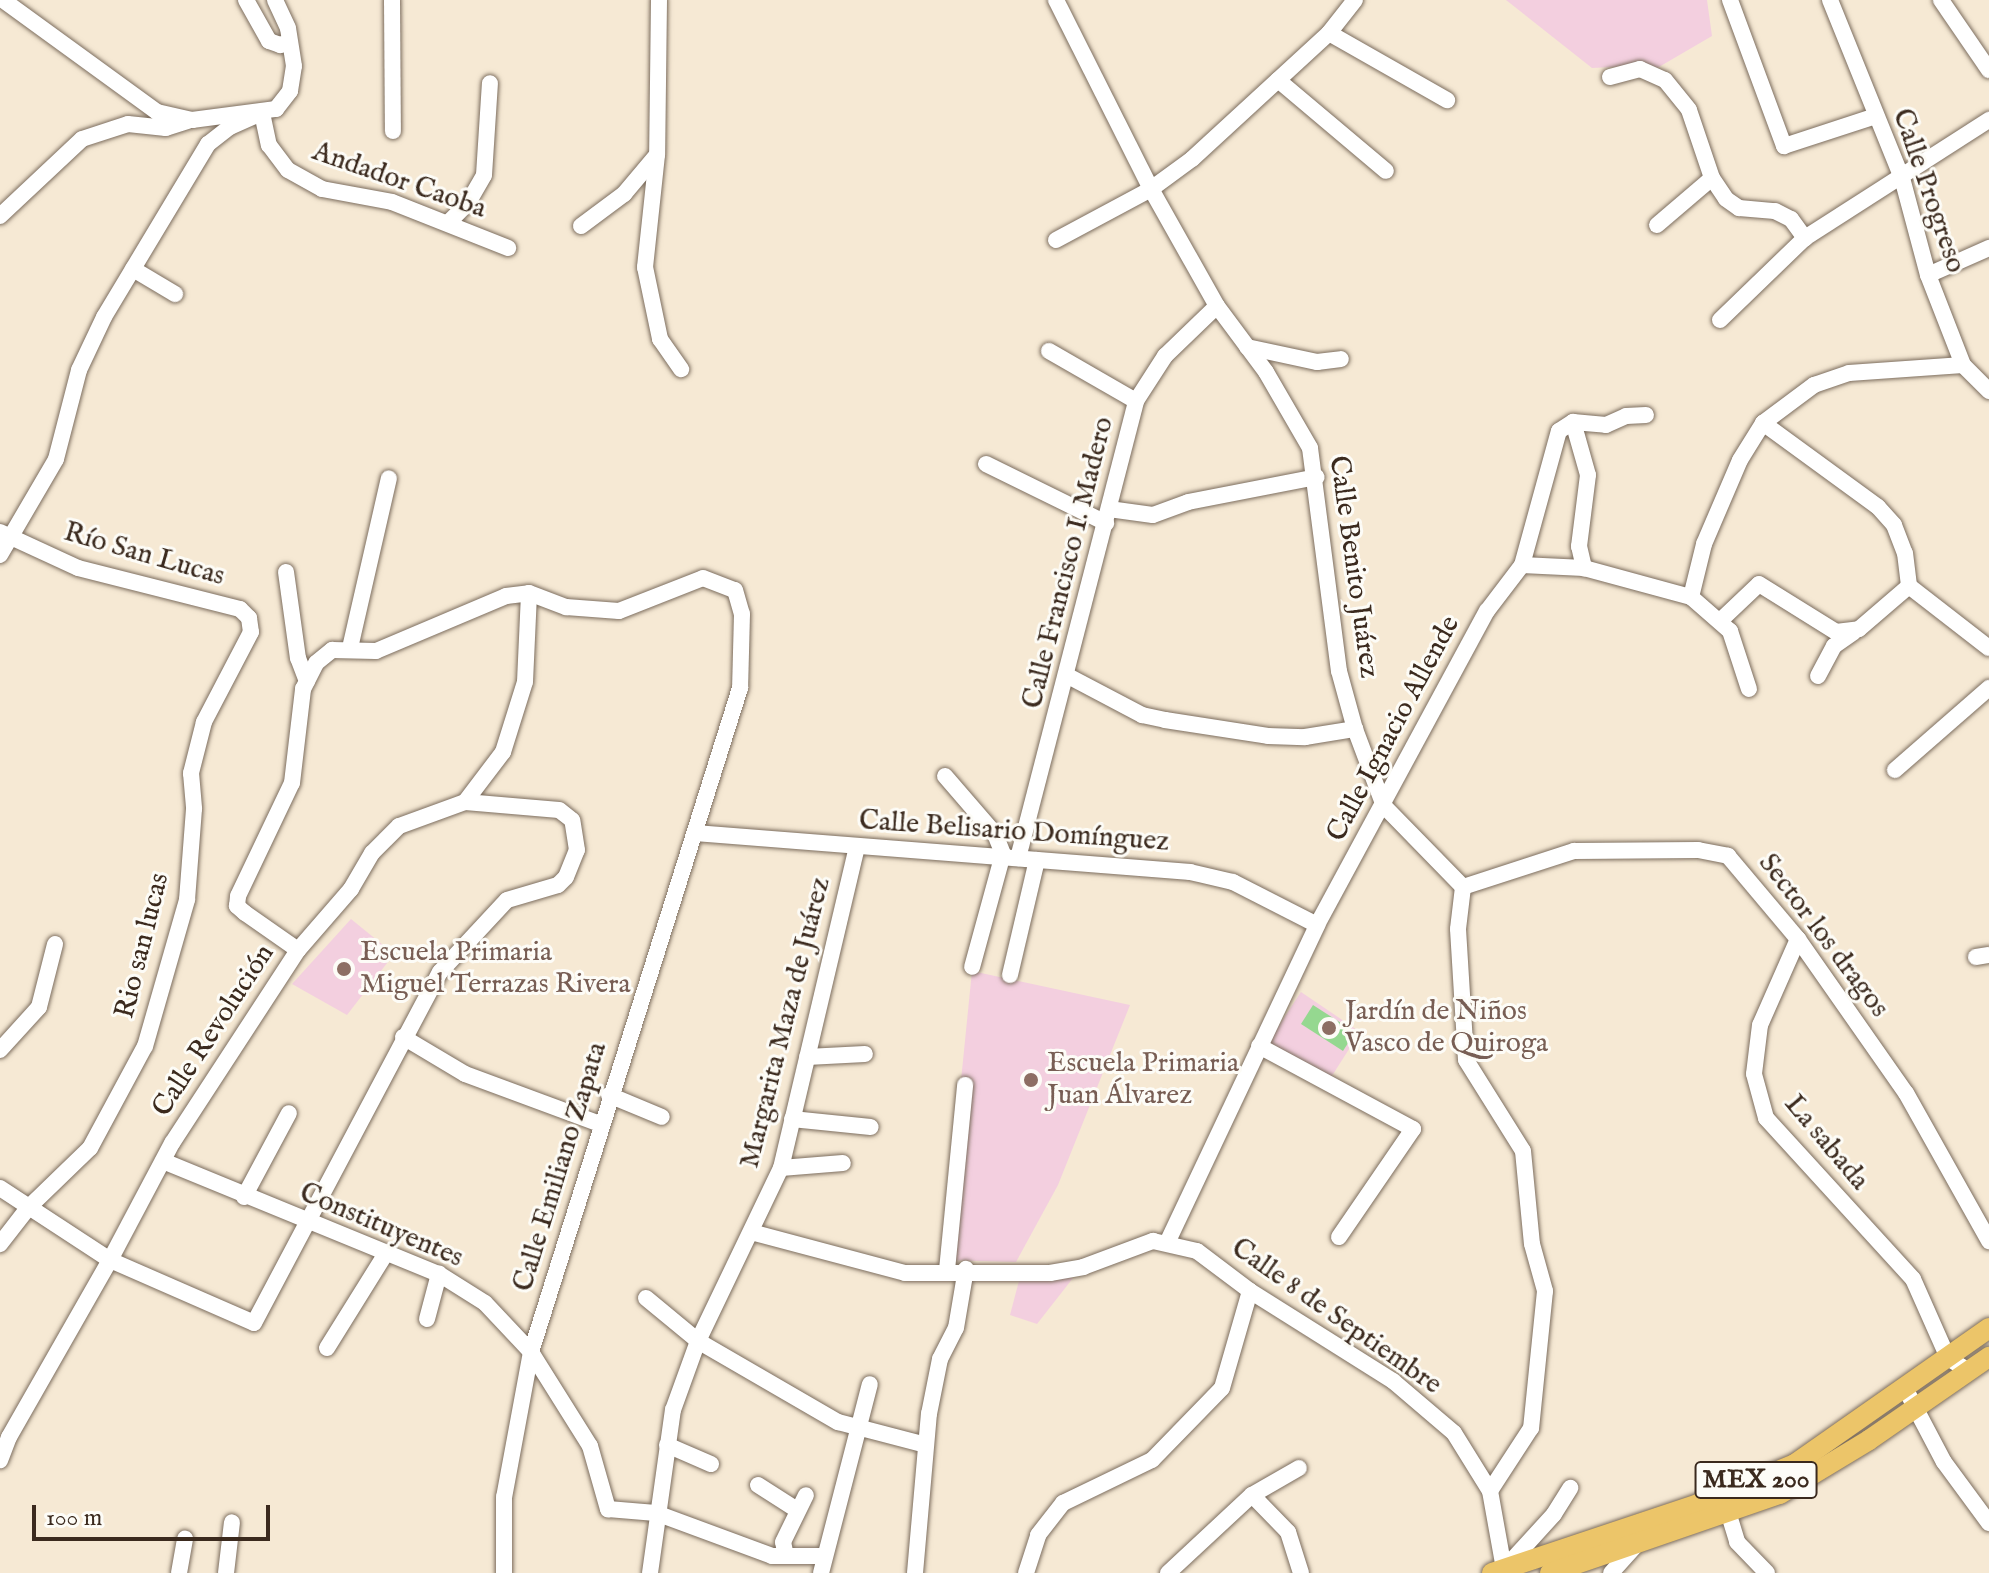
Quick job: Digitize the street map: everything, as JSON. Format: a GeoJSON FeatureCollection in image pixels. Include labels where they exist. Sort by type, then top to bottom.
{"type":"FeatureCollection","features":[{"type":"Feature","properties":{"kind":"main road","name":"MEX 200"},"geometry":{"type":"LineString","coordinates":[[1498,1571],[1698,1504],[1795,1464],[1906,1390],[1989,1328]]}},
{"type":"Feature","properties":{"kind":"main road","name":"MEX 200"},"geometry":{"type":"LineString","coordinates":[[1550,1573],[1729,1515],[1780,1494],[1915,1410],[1989,1357]]}},
{"type":"Feature","properties":{"kind":"street"},"geometry":{"type":"LineString","coordinates":[[3,0],[157,112],[192,120]]}},
{"type":"Feature","properties":{"kind":"street"},"geometry":{"type":"LineString","coordinates":[[246,0],[269,41],[290,42]]}},
{"type":"Feature","properties":{"kind":"street"},"geometry":{"type":"LineString","coordinates":[[0,216],[82,139],[128,124],[166,128],[192,120],[276,109],[290,91],[290,42],[275,0]]}},
{"type":"Feature","properties":{"kind":"street"},"geometry":{"type":"LineString","coordinates":[[392,0],[393,131]]}},
{"type":"Feature","properties":{"kind":"street"},"geometry":{"type":"LineString","coordinates":[[659,0],[657,155],[645,267],[660,339],[681,369]]}},
{"type":"Feature","properties":{"kind":"street","name":"Calle Benito Juárez"},"geometry":{"type":"LineString","coordinates":[[1056,0],[1151,189],[1217,306],[1297,424],[1317,477],[1339,671],[1355,729],[1384,806],[1463,887]]}},
{"type":"Feature","properties":{"kind":"street"},"geometry":{"type":"LineString","coordinates":[[1056,240],[1151,189],[1329,33],[1355,0]]}},
{"type":"Feature","properties":{"kind":"street"},"geometry":{"type":"LineString","coordinates":[[1730,0],[1784,146],[1876,116]]}},
{"type":"Feature","properties":{"kind":"street","name":"Calle Progreso"},"geometry":{"type":"LineString","coordinates":[[1830,0],[1902,178],[1928,275],[1967,369],[1989,391]]}},
{"type":"Feature","properties":{"kind":"street"},"geometry":{"type":"LineString","coordinates":[[1949,3],[1989,70]]}},
{"type":"Feature","properties":{"kind":"street"},"geometry":{"type":"LineString","coordinates":[[1329,33],[1447,100]]}},
{"type":"Feature","properties":{"kind":"street"},"geometry":{"type":"LineString","coordinates":[[1610,77],[1640,69],[1665,80],[1689,110],[1712,178],[1739,208],[1775,211],[1791,219],[1805,238]]}},
{"type":"Feature","properties":{"kind":"street"},"geometry":{"type":"LineString","coordinates":[[1278,80],[1386,171]]}},
{"type":"Feature","properties":{"kind":"street"},"geometry":{"type":"LineString","coordinates":[[449,222],[484,175],[490,83]]}},
{"type":"Feature","properties":{"kind":"street"},"geometry":{"type":"LineString","coordinates":[[0,555],[5,535],[56,459],[79,370],[133,269],[208,144],[262,113]]}},
{"type":"Feature","properties":{"kind":"street","name":"Andador Caoba"},"geometry":{"type":"LineString","coordinates":[[262,113],[269,145],[288,170],[322,189],[392,202],[449,222],[508,248]]}},
{"type":"Feature","properties":{"kind":"street"},"geometry":{"type":"LineString","coordinates":[[1720,320],[1805,238],[1989,120]]}},
{"type":"Feature","properties":{"kind":"street"},"geometry":{"type":"LineString","coordinates":[[581,226],[624,194],[657,155]]}},
{"type":"Feature","properties":{"kind":"street"},"geometry":{"type":"LineString","coordinates":[[1657,225],[1712,178]]}},
{"type":"Feature","properties":{"kind":"street"},"geometry":{"type":"LineString","coordinates":[[1928,275],[1989,248]]}},
{"type":"Feature","properties":{"kind":"street"},"geometry":{"type":"LineString","coordinates":[[133,269],[175,294]]}},
{"type":"Feature","properties":{"kind":"street","name":"Calle Francisco I. Madero"},"geometry":{"type":"LineString","coordinates":[[972,967],[1068,676],[1136,401],[1165,356],[1217,306]]}},
{"type":"Feature","properties":{"kind":"street"},"geometry":{"type":"LineString","coordinates":[[1247,347],[1317,362],[1341,359]]}},
{"type":"Feature","properties":{"kind":"street"},"geometry":{"type":"LineString","coordinates":[[1049,351],[1136,401]]}},
{"type":"Feature","properties":{"kind":"street"},"geometry":{"type":"LineString","coordinates":[[1691,597],[1704,544],[1740,460],[1763,423],[1814,385],[1849,373],[1989,367]]}},
{"type":"Feature","properties":{"kind":"street"},"geometry":{"type":"LineString","coordinates":[[1584,568],[1579,546],[1588,475],[1566,427],[1606,425],[1626,416],[1646,415]]}},
{"type":"Feature","properties":{"kind":"street"},"geometry":{"type":"LineString","coordinates":[[1763,423],[1878,507],[1894,525],[1905,553],[1909,586],[1989,648]]}},
{"type":"Feature","properties":{"kind":"street","name":"Calle Ignacio Allende"},"geometry":{"type":"LineString","coordinates":[[1167,1243],[1317,925],[1487,611],[1522,565],[1566,427]]}},
{"type":"Feature","properties":{"kind":"street"},"geometry":{"type":"LineString","coordinates":[[986,464],[1108,516],[1153,515],[1188,502],[1317,477]]}},
{"type":"Feature","properties":{"kind":"street"},"geometry":{"type":"LineString","coordinates":[[350,648],[389,478]]}},
{"type":"Feature","properties":{"kind":"street","name":"Río San Lucas"},"geometry":{"type":"LineString","coordinates":[[5,535],[78,568],[240,609],[249,618],[251,632],[204,722],[191,773],[194,809]]}},
{"type":"Feature","properties":{"kind":"street"},"geometry":{"type":"LineString","coordinates":[[1522,565],[1584,568],[1691,597],[1721,620],[1739,653],[1749,689]]}},
{"type":"Feature","properties":{"kind":"street"},"geometry":{"type":"LineString","coordinates":[[286,572],[298,658],[307,681]]}},
{"type":"Feature","properties":{"kind":"street","name":"Calle Emiliano Zapata"},"geometry":{"type":"LineString","coordinates":[[504,1573],[504,1497],[531,1352],[577,1215],[609,1095],[740,688],[739,597],[716,580],[703,578],[619,611],[566,607],[529,593]]}},
{"type":"Feature","properties":{"kind":"street"},"geometry":{"type":"LineString","coordinates":[[1721,620],[1759,584],[1836,632],[1859,629]]}},
{"type":"Feature","properties":{"kind":"street"},"geometry":{"type":"LineString","coordinates":[[1818,676],[1834,646],[1909,586]]}},
{"type":"Feature","properties":{"kind":"street"},"geometry":{"type":"LineString","coordinates":[[298,950],[237,906],[292,783],[295,727],[307,681],[316,663],[332,650],[350,648],[376,651],[506,596],[529,593],[525,682],[503,752],[465,802]]}},
{"type":"Feature","properties":{"kind":"street"},"geometry":{"type":"LineString","coordinates":[[1068,676],[1142,715],[1165,720],[1268,736],[1305,737],[1355,729]]}},
{"type":"Feature","properties":{"kind":"street"},"geometry":{"type":"LineString","coordinates":[[1895,770],[1989,688]]}},
{"type":"Feature","properties":{"kind":"street"},"geometry":{"type":"LineString","coordinates":[[945,776],[1010,856]]}},
{"type":"Feature","properties":{"kind":"street","name":"Calle Revolución"},"geometry":{"type":"LineString","coordinates":[[0,1460],[5,1435],[110,1260],[163,1161],[298,950],[399,826],[465,802],[559,810],[572,820],[577,841],[576,863],[558,885],[507,900],[488,918],[440,972],[403,1037]]}},
{"type":"Feature","properties":{"kind":"street","name":"Rio san lucas"},"geometry":{"type":"LineString","coordinates":[[28,1208],[90,1148],[145,1046],[187,900],[194,809]]}},
{"type":"Feature","properties":{"kind":"street","name":"Calle Belisario Domínguez"},"geometry":{"type":"LineString","coordinates":[[695,833],[1190,872],[1233,882],[1317,925]]}},
{"type":"Feature","properties":{"kind":"street","name":"Margarita Maza de Juárez"},"geometry":{"type":"LineString","coordinates":[[650,1573],[656,1513],[673,1410],[698,1341],[781,1168],[857,847]]}},
{"type":"Feature","properties":{"kind":"street","name":"Sector los dragos"},"geometry":{"type":"LineString","coordinates":[[1463,887],[1574,851],[1698,850],[1728,856],[1798,939],[1928,1127],[1989,1241]]}},
{"type":"Feature","properties":{"kind":"street"},"geometry":{"type":"LineString","coordinates":[[1010,975],[1037,860]]}},
{"type":"Feature","properties":{"kind":"street"},"geometry":{"type":"LineString","coordinates":[[1463,887],[1458,929],[1466,1060],[1523,1151],[1532,1244],[1545,1291],[1531,1428],[1490,1491],[1498,1571]]}},
{"type":"Feature","properties":{"kind":"street","name":"La sabada"},"geometry":{"type":"LineString","coordinates":[[1798,939],[1764,1008],[1754,1074],[1757,1093],[1766,1118],[1913,1279],[1948,1358]]}},
{"type":"Feature","properties":{"kind":"street"},"geometry":{"type":"LineString","coordinates":[[0,1050],[39,1007],[55,944]]}},
{"type":"Feature","properties":{"kind":"street"},"geometry":{"type":"LineString","coordinates":[[0,1188],[110,1260],[254,1323],[403,1037],[494,1086],[600,1124]]}},
{"type":"Feature","properties":{"kind":"street"},"geometry":{"type":"LineString","coordinates":[[1259,1046],[1413,1129],[1339,1237]]}},
{"type":"Feature","properties":{"kind":"street"},"geometry":{"type":"LineString","coordinates":[[807,1057],[865,1054]]}},
{"type":"Feature","properties":{"kind":"street"},"geometry":{"type":"LineString","coordinates":[[947,1270],[965,1085]]}},
{"type":"Feature","properties":{"kind":"street"},"geometry":{"type":"LineString","coordinates":[[609,1095],[662,1117]]}},
{"type":"Feature","properties":{"kind":"street"},"geometry":{"type":"LineString","coordinates":[[244,1197],[289,1113]]}},
{"type":"Feature","properties":{"kind":"street"},"geometry":{"type":"LineString","coordinates":[[792,1119],[871,1127]]}},
{"type":"Feature","properties":{"kind":"street","name":"Constituyentes"},"geometry":{"type":"LineString","coordinates":[[163,1161],[385,1255],[439,1274],[485,1303],[531,1352],[590,1446],[604,1505],[656,1513]]}},
{"type":"Feature","properties":{"kind":"street"},"geometry":{"type":"LineString","coordinates":[[781,1168],[843,1163]]}},
{"type":"Feature","properties":{"kind":"street"},"geometry":{"type":"LineString","coordinates":[[0,1244],[28,1208]]}},
{"type":"Feature","properties":{"kind":"street"},"geometry":{"type":"LineString","coordinates":[[751,1232],[905,1273],[966,1269],[1050,1273],[1083,1267],[1153,1241],[1167,1243]]}},
{"type":"Feature","properties":{"kind":"street","name":"Calle 8 de Septiembre"},"geometry":{"type":"LineString","coordinates":[[1167,1243],[1197,1251],[1250,1291],[1393,1381],[1454,1433],[1490,1491]]}},
{"type":"Feature","properties":{"kind":"street"},"geometry":{"type":"LineString","coordinates":[[327,1348],[385,1255]]}},
{"type":"Feature","properties":{"kind":"street"},"geometry":{"type":"LineString","coordinates":[[915,1573],[926,1445],[940,1359],[956,1328],[966,1269]]}},
{"type":"Feature","properties":{"kind":"street"},"geometry":{"type":"LineString","coordinates":[[427,1319],[439,1274]]}},
{"type":"Feature","properties":{"kind":"street"},"geometry":{"type":"LineString","coordinates":[[1026,1573],[1038,1535],[1063,1503],[1152,1460],[1222,1388],[1250,1291]]}},
{"type":"Feature","properties":{"kind":"street"},"geometry":{"type":"LineString","coordinates":[[646,1298],[698,1341],[838,1422],[926,1445]]}},
{"type":"Feature","properties":{"kind":"street"},"geometry":{"type":"LineString","coordinates":[[1948,1358],[1969,1371]]}},
{"type":"Feature","properties":{"kind":"street"},"geometry":{"type":"LineString","coordinates":[[821,1573],[822,1556],[870,1384]]}},
{"type":"Feature","properties":{"kind":"street"},"geometry":{"type":"LineString","coordinates":[[1906,1390],[1915,1410],[1989,1523]]}},
{"type":"Feature","properties":{"kind":"street"},"geometry":{"type":"LineString","coordinates":[[667,1445],[711,1464]]}},
{"type":"Feature","properties":{"kind":"street"},"geometry":{"type":"LineString","coordinates":[[1168,1573],[1252,1495],[1299,1468]]}},
{"type":"Feature","properties":{"kind":"street"},"geometry":{"type":"LineString","coordinates":[[758,1485],[797,1510]]}},
{"type":"Feature","properties":{"kind":"street"},"geometry":{"type":"LineString","coordinates":[[1498,1571],[1554,1514],[1570,1488]]}},
{"type":"Feature","properties":{"kind":"street"},"geometry":{"type":"LineString","coordinates":[[786,1556],[783,1542],[806,1495]]}},
{"type":"Feature","properties":{"kind":"street"},"geometry":{"type":"LineString","coordinates":[[1252,1495],[1288,1532],[1301,1573]]}},
{"type":"Feature","properties":{"kind":"street"},"geometry":{"type":"LineString","coordinates":[[656,1513],[753,1550],[786,1556],[822,1556]]}},
{"type":"Feature","properties":{"kind":"street"},"geometry":{"type":"LineString","coordinates":[[1729,1515],[1737,1542],[1767,1573]]}},
{"type":"Feature","properties":{"kind":"street"},"geometry":{"type":"LineString","coordinates":[[226,1573],[232,1522]]}},
{"type":"Feature","properties":{"kind":"street"},"geometry":{"type":"LineString","coordinates":[[179,1573],[185,1539]]}},
{"type":"Feature","properties":{"kind":"street"},"geometry":{"type":"LineString","coordinates":[[1611,1573],[1638,1543]]}},
{"type":"Feature","properties":{"kind":"shaded area"},"geometry":{"type":"Polygon","coordinates":[[[1506,0],[1707,0],[1712,36],[1652,71],[1633,66],[1592,68],[1506,0]]]}},
{"type":"Feature","properties":{"kind":"shaded area","name":"Escuela Primaria Miguel Terrazas Rivera"},"geometry":{"type":"Polygon","coordinates":[[[351,919],[394,954],[347,1015],[292,984],[351,919]]]}},
{"type":"Feature","properties":{"kind":"shaded area","name":"Escuela Primaria Juan Álvarez"},"geometry":{"type":"Polygon","coordinates":[[[972,971],[1130,1005],[1058,1185],[1016,1262],[943,1260],[972,971]]]}},
{"type":"Feature","properties":{"kind":"shaded area"},"geometry":{"type":"Polygon","coordinates":[[[1301,992],[1360,1032],[1328,1082],[1268,1042],[1301,992]]]}},
{"type":"Feature","properties":{"kind":"shaded area"},"geometry":{"type":"Polygon","coordinates":[[[1020,1277],[1073,1278],[1037,1324],[1010,1315],[1020,1277]]]}},
{"type":"Feature","properties":{"kind":"green space"},"geometry":{"type":"Polygon","coordinates":[[[1313,1005],[1355,1032],[1343,1051],[1301,1024],[1313,1005]]]}},
{"type":"Feature","properties":{"kind":"place","name":"Escuela Primaria Miguel Terrazas Rivera"},"geometry":{"type":"Point","coordinates":[344,969]}},
{"type":"Feature","properties":{"kind":"place","name":"Jardín de Niños Vasco de Quiroga"},"geometry":{"type":"Point","coordinates":[1329,1028]}},
{"type":"Feature","properties":{"kind":"place","name":"Escuela Primaria Juan Álvarez"},"geometry":{"type":"Point","coordinates":[1031,1080]}}]}
